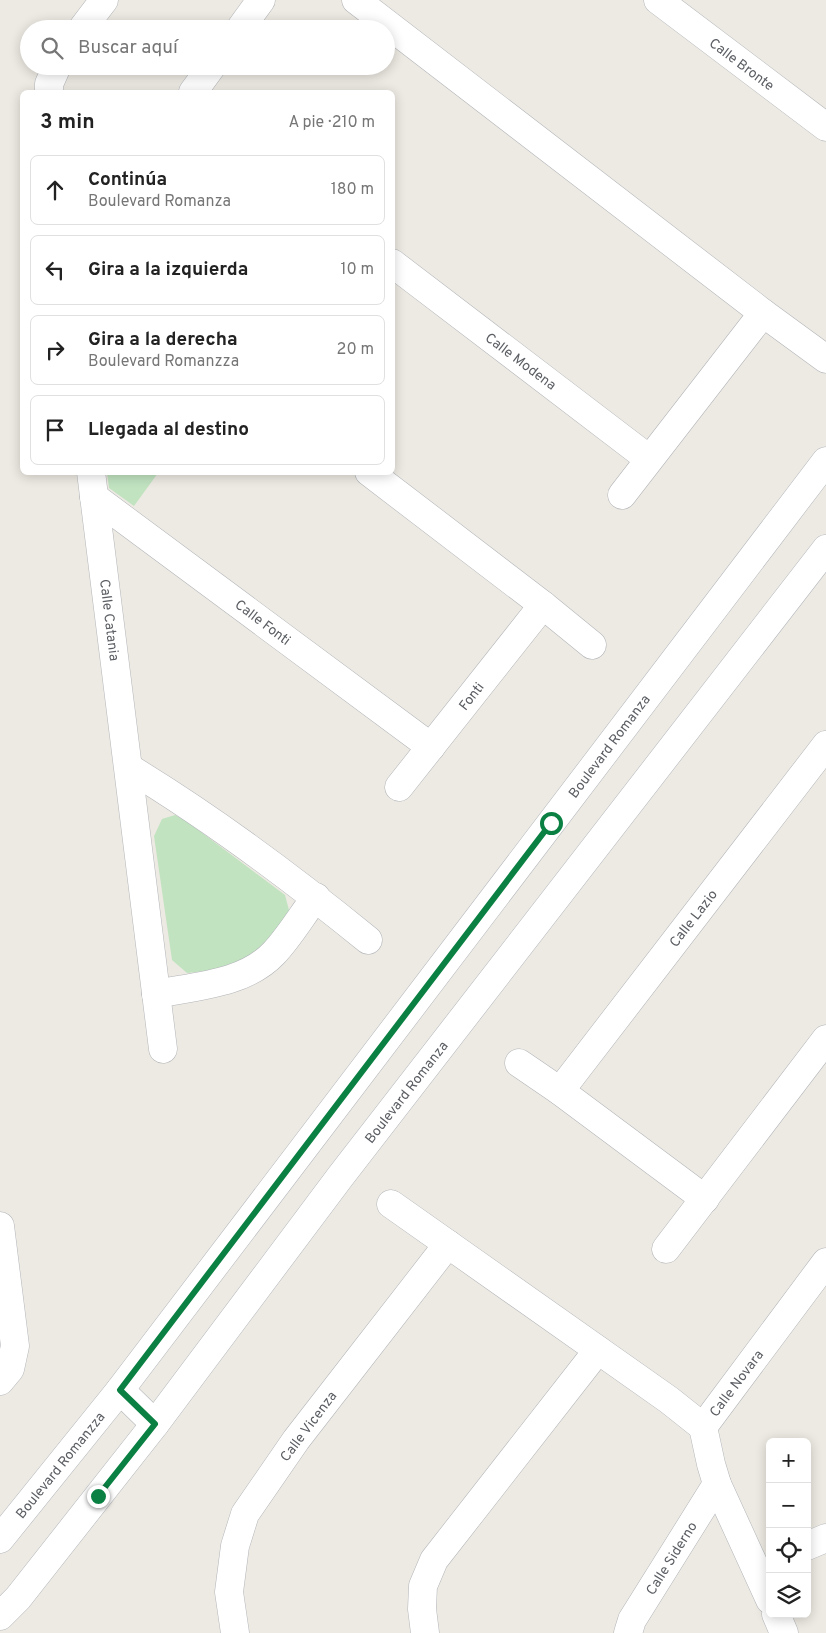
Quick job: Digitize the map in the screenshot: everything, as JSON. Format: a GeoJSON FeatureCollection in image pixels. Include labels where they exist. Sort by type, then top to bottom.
{"type":"FeatureCollection","features":[{"type":"Feature","properties":{"kind":"street"},"geometry":{"type":"LineString","coordinates":[[89,20],[104,0]]}},
{"type":"Feature","properties":{"kind":"street"},"geometry":{"type":"LineString","coordinates":[[247,20],[262,0]]}},
{"type":"Feature","properties":{"kind":"street"},"geometry":{"type":"LineString","coordinates":[[356,0],[382,20]]}},
{"type":"Feature","properties":{"kind":"street","name":"Calle Bronte"},"geometry":{"type":"LineString","coordinates":[[658,0],[826,128]]}},
{"type":"Feature","properties":{"kind":"street"},"geometry":{"type":"LineString","coordinates":[[395,30],[762,313],[826,359]]}},
{"type":"Feature","properties":{"kind":"street"},"geometry":{"type":"LineString","coordinates":[[49,90],[49,84],[53,75]]}},
{"type":"Feature","properties":{"kind":"street"},"geometry":{"type":"LineString","coordinates":[[194,90],[205,75]]}},
{"type":"Feature","properties":{"kind":"street","name":"Calle Modena"},"geometry":{"type":"LineString","coordinates":[[395,265],[650,459]]}},
{"type":"Feature","properties":{"kind":"street"},"geometry":{"type":"LineString","coordinates":[[622,495],[762,313]]}},
{"type":"Feature","properties":{"kind":"street","name":"Boulevard Romanza"},"geometry":{"type":"LineString","coordinates":[[120,1390],[826,461]]}},
{"type":"Feature","properties":{"kind":"street"},"geometry":{"type":"LineString","coordinates":[[373,475],[543,605],[592,645]]}},
{"type":"Feature","properties":{"kind":"street","name":"Calle Fonti"},"geometry":{"type":"LineString","coordinates":[[93,485],[431,747]]}},
{"type":"Feature","properties":{"kind":"street","name":"Calle Catania"},"geometry":{"type":"LineString","coordinates":[[93,485],[163,1049]]}},
{"type":"Feature","properties":{"kind":"street","name":"Boulevard Romanza"},"geometry":{"type":"LineString","coordinates":[[155,1424],[346,1169],[826,549]]}},
{"type":"Feature","properties":{"kind":"street","name":"Fonti"},"geometry":{"type":"LineString","coordinates":[[399,787],[543,605]]}},
{"type":"Feature","properties":{"kind":"street","name":"Calle Lazio"},"geometry":{"type":"LineString","coordinates":[[560,1091],[826,745]]}},
{"type":"Feature","properties":{"kind":"street"},"geometry":{"type":"LineString","coordinates":[[129,768],[193,809],[316,897],[368,940]]}},
{"type":"Feature","properties":{"kind":"street"},"geometry":{"type":"LineString","coordinates":[[156,994],[212,984],[249,972],[274,953],[316,897]]}},
{"type":"Feature","properties":{"kind":"street"},"geometry":{"type":"LineString","coordinates":[[666,1249],[826,1039]]}},
{"type":"Feature","properties":{"kind":"street"},"geometry":{"type":"LineString","coordinates":[[519,1063],[560,1091],[704,1199]]}},
{"type":"Feature","properties":{"kind":"street"},"geometry":{"type":"LineString","coordinates":[[391,1204],[669,1400],[703,1427]]}},
{"type":"Feature","properties":{"kind":"street"},"geometry":{"type":"LineString","coordinates":[[0,1226],[15,1346],[10,1369],[0,1381]]}},
{"type":"Feature","properties":{"kind":"street","name":"Calle Vicenza"},"geometry":{"type":"LineString","coordinates":[[235,1633],[229,1592],[235,1546],[245,1514],[296,1440],[448,1244]]}},
{"type":"Feature","properties":{"kind":"street","name":"Calle Novara"},"geometry":{"type":"LineString","coordinates":[[766,1581],[763,1566],[718,1484],[711,1464],[703,1427],[826,1262]]}},
{"type":"Feature","properties":{"kind":"street"},"geometry":{"type":"LineString","coordinates":[[425,1633],[422,1586],[434,1560],[598,1350]]}},
{"type":"Feature","properties":{"kind":"street"},"geometry":{"type":"LineString","coordinates":[[0,1616],[18,1598],[155,1424],[120,1390]]}},
{"type":"Feature","properties":{"kind":"street","name":"Boulevard Romanzza"},"geometry":{"type":"LineString","coordinates":[[0,1539],[120,1390]]}},
{"type":"Feature","properties":{"kind":"street","name":"Calle Siderno"},"geometry":{"type":"LineString","coordinates":[[628,1633],[632,1620],[718,1484]]}},
{"type":"Feature","properties":{"kind":"street"},"geometry":{"type":"LineString","coordinates":[[811,1544],[826,1538]]}},
{"type":"Feature","properties":{"kind":"street"},"geometry":{"type":"LineString","coordinates":[[778,1618],[784,1633]]}},
{"type":"Feature","properties":{"kind":"green space"},"geometry":{"type":"Polygon","coordinates":[[[107,475],[157,475],[134,506],[109,488],[107,475]]]}},
{"type":"Feature","properties":{"kind":"green space"},"geometry":{"type":"Polygon","coordinates":[[[175,815],[185,820],[285,895],[290,914],[251,966],[187,973],[172,960],[154,836],[162,819],[175,815]]]}},
{"type":"Feature","properties":{"kind":"route"},"geometry":{"type":"LineString","coordinates":[[98,1496],[155,1424],[120,1390],[551,823]]}}]}
